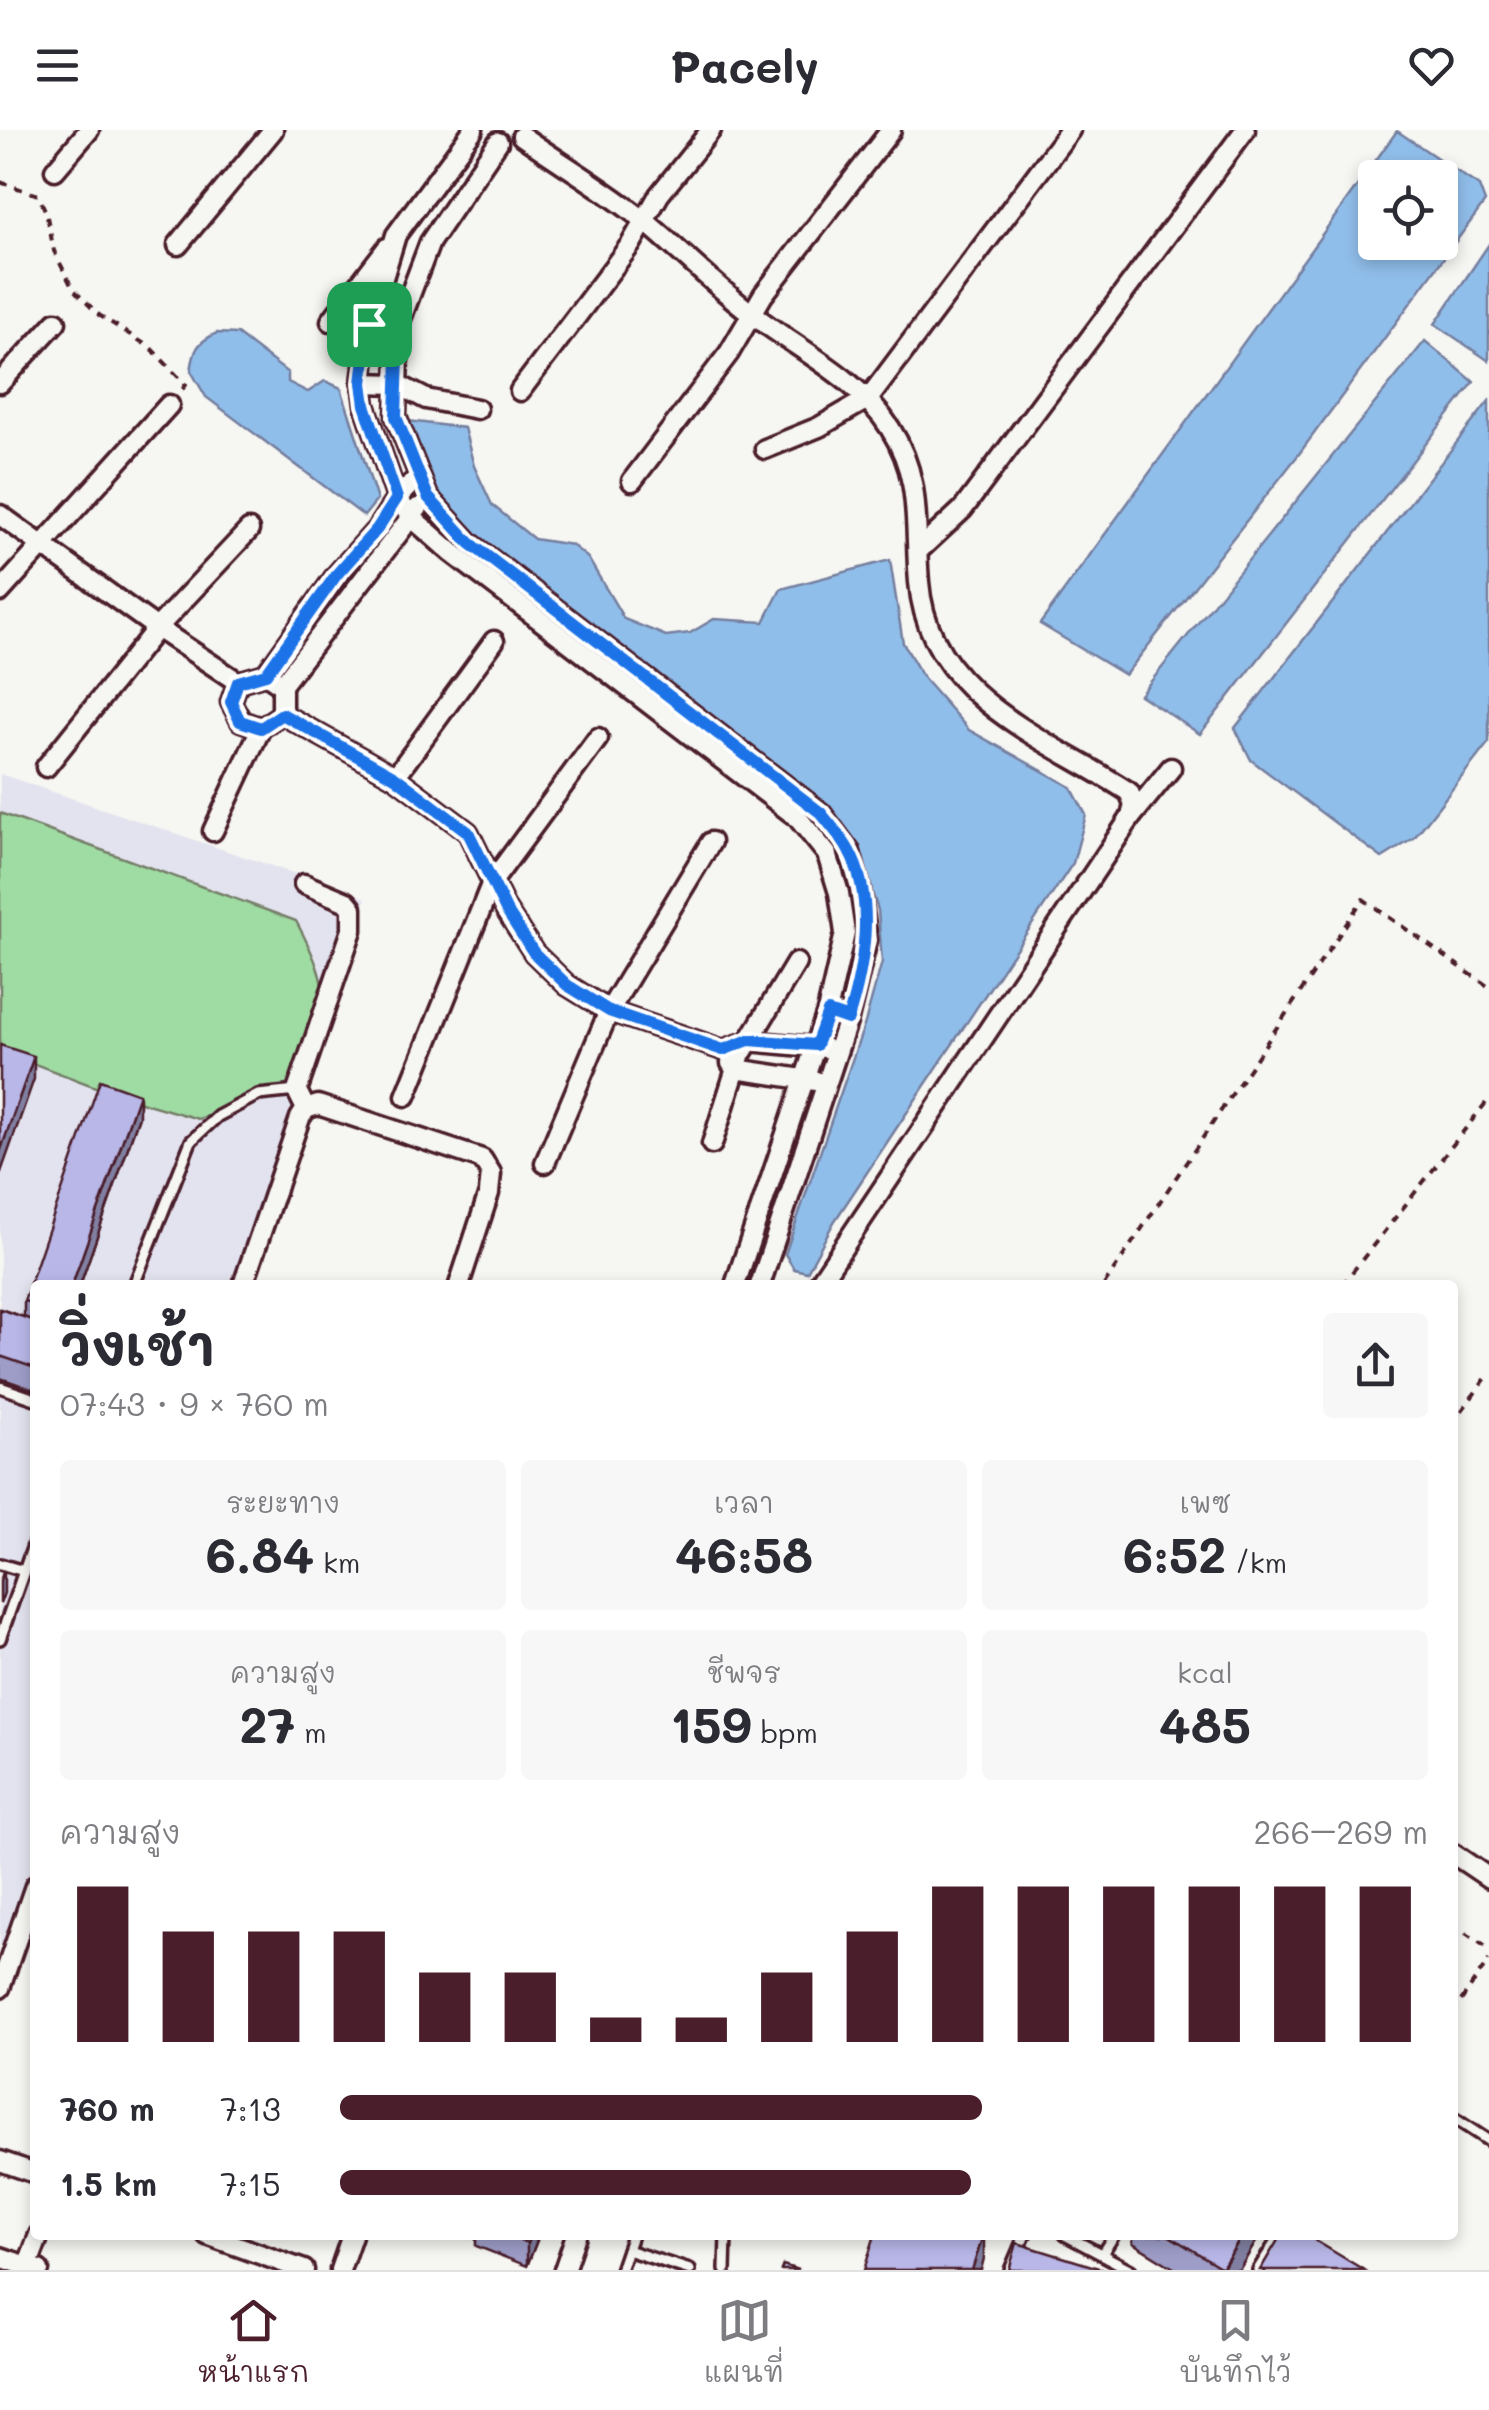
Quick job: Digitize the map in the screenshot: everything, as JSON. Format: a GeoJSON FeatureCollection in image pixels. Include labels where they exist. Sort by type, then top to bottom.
{"type":"FeatureCollection","features":[{"type":"Feature","properties":{"kind":"street"},"geometry":{"type":"LineString","coordinates":[[55,170],[90,130]]}},
{"type":"Feature","properties":{"kind":"street"},"geometry":{"type":"LineString","coordinates":[[178,245],[273,130]]}},
{"type":"Feature","properties":{"kind":"street"},"geometry":{"type":"LineString","coordinates":[[331,322],[473,130]]}},
{"type":"Feature","properties":{"kind":"street"},"geometry":{"type":"LineString","coordinates":[[482,130],[498,142],[525,133],[644,221],[752,315],[869,398],[892,431],[916,490],[919,586],[931,634],[956,677],[986,705],[1129,792],[1134,804],[1130,818]]}},
{"type":"Feature","properties":{"kind":"street"},"geometry":{"type":"LineString","coordinates":[[520,390],[631,244],[659,195],[711,130]]}},
{"type":"Feature","properties":{"kind":"street"},"geometry":{"type":"LineString","coordinates":[[632,481],[729,353],[763,294],[891,130]]}},
{"type":"Feature","properties":{"kind":"street"},"geometry":{"type":"LineString","coordinates":[[765,449],[819,427],[869,398],[1070,130]]}},
{"type":"Feature","properties":{"kind":"street"},"geometry":{"type":"LineString","coordinates":[[918,550],[964,510],[1245,130]]}},
{"type":"Feature","properties":{"kind":"street"},"geometry":{"type":"LineString","coordinates":[[498,142],[430,242],[399,324],[396,417],[418,477],[428,497],[470,543],[797,817],[827,854],[839,892],[845,933],[828,1012],[737,1280]]}},
{"type":"Feature","properties":{"kind":"street"},"geometry":{"type":"LineString","coordinates":[[396,235],[369,324],[362,383],[365,405],[397,498],[410,516],[451,552],[821,813],[850,852],[867,940],[848,1019],[762,1280]]}},
{"type":"Feature","properties":{"kind":"street"},"geometry":{"type":"LineString","coordinates":[[0,383],[56,322]]}},
{"type":"Feature","properties":{"kind":"street"},"geometry":{"type":"LineString","coordinates":[[369,324],[399,324]]}},
{"type":"Feature","properties":{"kind":"street"},"geometry":{"type":"LineString","coordinates":[[362,383],[397,384],[426,399],[478,409]]}},
{"type":"Feature","properties":{"kind":"street"},"geometry":{"type":"LineString","coordinates":[[0,592],[168,405]]}},
{"type":"Feature","properties":{"kind":"street"},"geometry":{"type":"LineString","coordinates":[[418,477],[337,574],[274,680],[282,714],[395,777],[468,832],[506,910],[534,953],[567,985],[609,1011],[723,1050],[735,1069]]}},
{"type":"Feature","properties":{"kind":"street"},"geometry":{"type":"LineString","coordinates":[[0,515],[238,682],[274,680],[428,497]]}},
{"type":"Feature","properties":{"kind":"street"},"geometry":{"type":"LineString","coordinates":[[46,767],[157,628],[249,530]]}},
{"type":"Feature","properties":{"kind":"street"},"geometry":{"type":"LineString","coordinates":[[395,777],[494,641]]}},
{"type":"Feature","properties":{"kind":"street"},"geometry":{"type":"LineString","coordinates":[[238,682],[231,702],[240,721],[261,728]]}},
{"type":"Feature","properties":{"kind":"street"},"geometry":{"type":"LineString","coordinates":[[213,832],[261,728],[282,714]]}},
{"type":"Feature","properties":{"kind":"street"},"geometry":{"type":"LineString","coordinates":[[406,1096],[492,882],[598,738]]}},
{"type":"Feature","properties":{"kind":"street"},"geometry":{"type":"LineString","coordinates":[[821,1280],[1130,818],[1171,768]]}},
{"type":"Feature","properties":{"kind":"street"},"geometry":{"type":"LineString","coordinates":[[545,1163],[609,1011],[711,842]]}},
{"type":"Feature","properties":{"kind":"street"},"geometry":{"type":"LineString","coordinates":[[245,1280],[306,1109],[298,1091],[352,930],[353,918],[347,902],[304,884]]}},
{"type":"Feature","properties":{"kind":"street"},"geometry":{"type":"LineString","coordinates":[[712,1144],[735,1069],[796,962]]}},
{"type":"Feature","properties":{"kind":"street"},"geometry":{"type":"LineString","coordinates":[[828,1012],[848,1019]]}},
{"type":"Feature","properties":{"kind":"street"},"geometry":{"type":"LineString","coordinates":[[723,1050],[749,1040],[816,1045],[837,1053]]}},
{"type":"Feature","properties":{"kind":"street"},"geometry":{"type":"LineString","coordinates":[[735,1069],[826,1084]]}},
{"type":"Feature","properties":{"kind":"street"},"geometry":{"type":"LineString","coordinates":[[306,1109],[318,1105],[482,1159],[492,1172],[489,1193],[461,1280]]}},
{"type":"Feature","properties":{"kind":"street"},"geometry":{"type":"LineString","coordinates":[[1458,1857],[1489,1878]]}},
{"type":"Feature","properties":{"kind":"street"},"geometry":{"type":"LineString","coordinates":[[0,1988],[30,1901]]}},
{"type":"Feature","properties":{"kind":"street"},"geometry":{"type":"LineString","coordinates":[[0,2161],[30,2172]]}},
{"type":"Feature","properties":{"kind":"street"},"geometry":{"type":"LineString","coordinates":[[0,2257],[31,2269],[38,2240]]}},
{"type":"Feature","properties":{"kind":"street"},"geometry":{"type":"LineString","coordinates":[[221,2240],[304,2270]]}},
{"type":"Feature","properties":{"kind":"street"},"geometry":{"type":"LineString","coordinates":[[340,2270],[350,2240]]}},
{"type":"Feature","properties":{"kind":"street"},"geometry":{"type":"LineString","coordinates":[[564,2270],[574,2240]]}},
{"type":"Feature","properties":{"kind":"lane"},"geometry":{"type":"LineString","coordinates":[[136,1280],[191,1141],[218,1116],[258,1095],[298,1091]]}},
{"type":"Feature","properties":{"kind":"lane"},"geometry":{"type":"LineString","coordinates":[[0,1387],[30,1397]]}},
{"type":"Feature","properties":{"kind":"lane"},"geometry":{"type":"LineString","coordinates":[[0,1639],[30,1555]]}},
{"type":"Feature","properties":{"kind":"lane"},"geometry":{"type":"LineString","coordinates":[[0,1564],[24,1572]]}},
{"type":"Feature","properties":{"kind":"lane"},"geometry":{"type":"LineString","coordinates":[[1458,2121],[1489,2141]]}},
{"type":"Feature","properties":{"kind":"lane"},"geometry":{"type":"LineString","coordinates":[[620,2270],[630,2240]]}},
{"type":"Feature","properties":{"kind":"lane"},"geometry":{"type":"LineString","coordinates":[[725,2270],[726,2240]]}},
{"type":"Feature","properties":{"kind":"lane"},"geometry":{"type":"LineString","coordinates":[[1010,2270],[1023,2240]]}},
{"type":"Feature","properties":{"kind":"lane"},"geometry":{"type":"LineString","coordinates":[[1075,2240],[1132,2270]]}},
{"type":"Feature","properties":{"kind":"lane"},"geometry":{"type":"LineString","coordinates":[[1102,2254],[1111,2240]]}},
{"type":"Feature","properties":{"kind":"lane"},"geometry":{"type":"LineString","coordinates":[[1258,2270],[1277,2240]]}},
{"type":"Feature","properties":{"kind":"lane"},"geometry":{"type":"LineString","coordinates":[[627,2250],[690,2270]]}},
{"type":"Feature","properties":{"kind":"path"},"geometry":{"type":"LineString","coordinates":[[0,182],[38,194],[60,266],[85,304],[152,348],[186,385],[168,405]]}},
{"type":"Feature","properties":{"kind":"path"},"geometry":{"type":"LineString","coordinates":[[1107,1280],[1363,900],[1489,987]]}},
{"type":"Feature","properties":{"kind":"path"},"geometry":{"type":"LineString","coordinates":[[1346,1280],[1489,1099]]}},
{"type":"Feature","properties":{"kind":"path"},"geometry":{"type":"LineString","coordinates":[[1458,1416],[1489,1374]]}},
{"type":"Feature","properties":{"kind":"path"},"geometry":{"type":"LineString","coordinates":[[1458,1928],[1489,1949]]}},
{"type":"Feature","properties":{"kind":"path"},"geometry":{"type":"LineString","coordinates":[[1458,2005],[1489,1960]]}},
{"type":"Feature","properties":{"kind":"shaded area"},"geometry":{"type":"Polygon","coordinates":[[[0,774],[366,898],[236,1280],[30,1280],[30,1881],[0,1968],[0,774]]]}},
{"type":"Feature","properties":{"kind":"green space"},"geometry":{"type":"Polygon","coordinates":[[[0,813],[296,921],[318,971],[323,1009],[310,1046],[284,1092],[198,1119],[117,1095],[0,1051],[0,813]]]}},
{"type":"Feature","properties":{"kind":"water"},"geometry":{"type":"Polygon","coordinates":[[[1397,131],[1440,160],[1376,160],[1397,131]]]}},
{"type":"Feature","properties":{"kind":"water"},"geometry":{"type":"Polygon","coordinates":[[[1458,172],[1479,186],[1485,202],[1458,239],[1458,172]]]}},
{"type":"Feature","properties":{"kind":"water"},"geometry":{"type":"Polygon","coordinates":[[[1358,185],[1358,260],[1442,260],[1299,454],[1125,675],[1040,624],[1358,185]]]}},
{"type":"Feature","properties":{"kind":"water"},"geometry":{"type":"Polygon","coordinates":[[[1489,244],[1489,361],[1435,324],[1489,244]]]}},
{"type":"Feature","properties":{"kind":"water"},"geometry":{"type":"Polygon","coordinates":[[[217,333],[237,334],[288,373],[288,382],[308,392],[325,381],[341,388],[377,500],[364,516],[206,397],[191,371],[192,364],[201,343],[217,333]]]}},
{"type":"Feature","properties":{"kind":"water"},"geometry":{"type":"Polygon","coordinates":[[[1425,341],[1474,382],[1200,734],[1140,695],[1425,341]]]}},
{"type":"Feature","properties":{"kind":"water"},"geometry":{"type":"Polygon","coordinates":[[[1489,401],[1489,742],[1414,838],[1382,858],[1251,760],[1235,728],[1489,401]]]}},
{"type":"Feature","properties":{"kind":"water"},"geometry":{"type":"Polygon","coordinates":[[[408,421],[464,428],[474,466],[492,505],[534,539],[572,545],[588,558],[624,619],[666,636],[690,633],[714,619],[764,622],[781,589],[890,560],[903,643],[924,679],[969,730],[1071,787],[1086,815],[1073,863],[834,1222],[807,1272],[794,1269],[785,1254],[865,1023],[882,962],[878,910],[860,856],[824,814],[466,535],[412,457],[408,421]]]}},
{"type":"Feature","properties":{"kind":"building"},"geometry":{"type":"Polygon","coordinates":[[[0,1045],[34,1056],[0,1152],[0,1045]]]}},
{"type":"Feature","properties":{"kind":"building"},"geometry":{"type":"Polygon","coordinates":[[[100,1080],[139,1094],[74,1280],[31,1280],[100,1080]]]}},
{"type":"Feature","properties":{"kind":"building"},"geometry":{"type":"Polygon","coordinates":[[[0,1309],[30,1319],[30,1366],[0,1356],[0,1309]]]}},
{"type":"Feature","properties":{"kind":"building"},"geometry":{"type":"Polygon","coordinates":[[[873,2240],[981,2240],[972,2270],[864,2270],[873,2240]]]}},
{"type":"Feature","properties":{"kind":"building"},"geometry":{"type":"Polygon","coordinates":[[[1176,2240],[1239,2240],[1222,2268],[1176,2240]]]}},
{"type":"Feature","properties":{"kind":"building"},"geometry":{"type":"Polygon","coordinates":[[[1278,2240],[1314,2240],[1364,2270],[1260,2270],[1278,2240]]]}},
{"type":"Feature","properties":{"kind":"building"},"geometry":{"type":"Polygon","coordinates":[[[1017,2243],[1105,2270],[1009,2270],[1017,2243]]]}},
{"type":"Feature","properties":{"kind":"route"},"geometry":{"type":"LineString","coordinates":[[369,324],[399,324],[396,417],[428,497],[470,543],[821,813],[850,852],[867,940],[848,1019],[828,1012],[816,1045],[749,1040],[723,1050],[609,1011],[567,985],[534,953],[506,910],[468,832],[395,777],[282,714],[261,728],[240,721],[231,702],[238,682],[266,674],[397,498],[365,405],[362,383],[369,324]]}}]}
